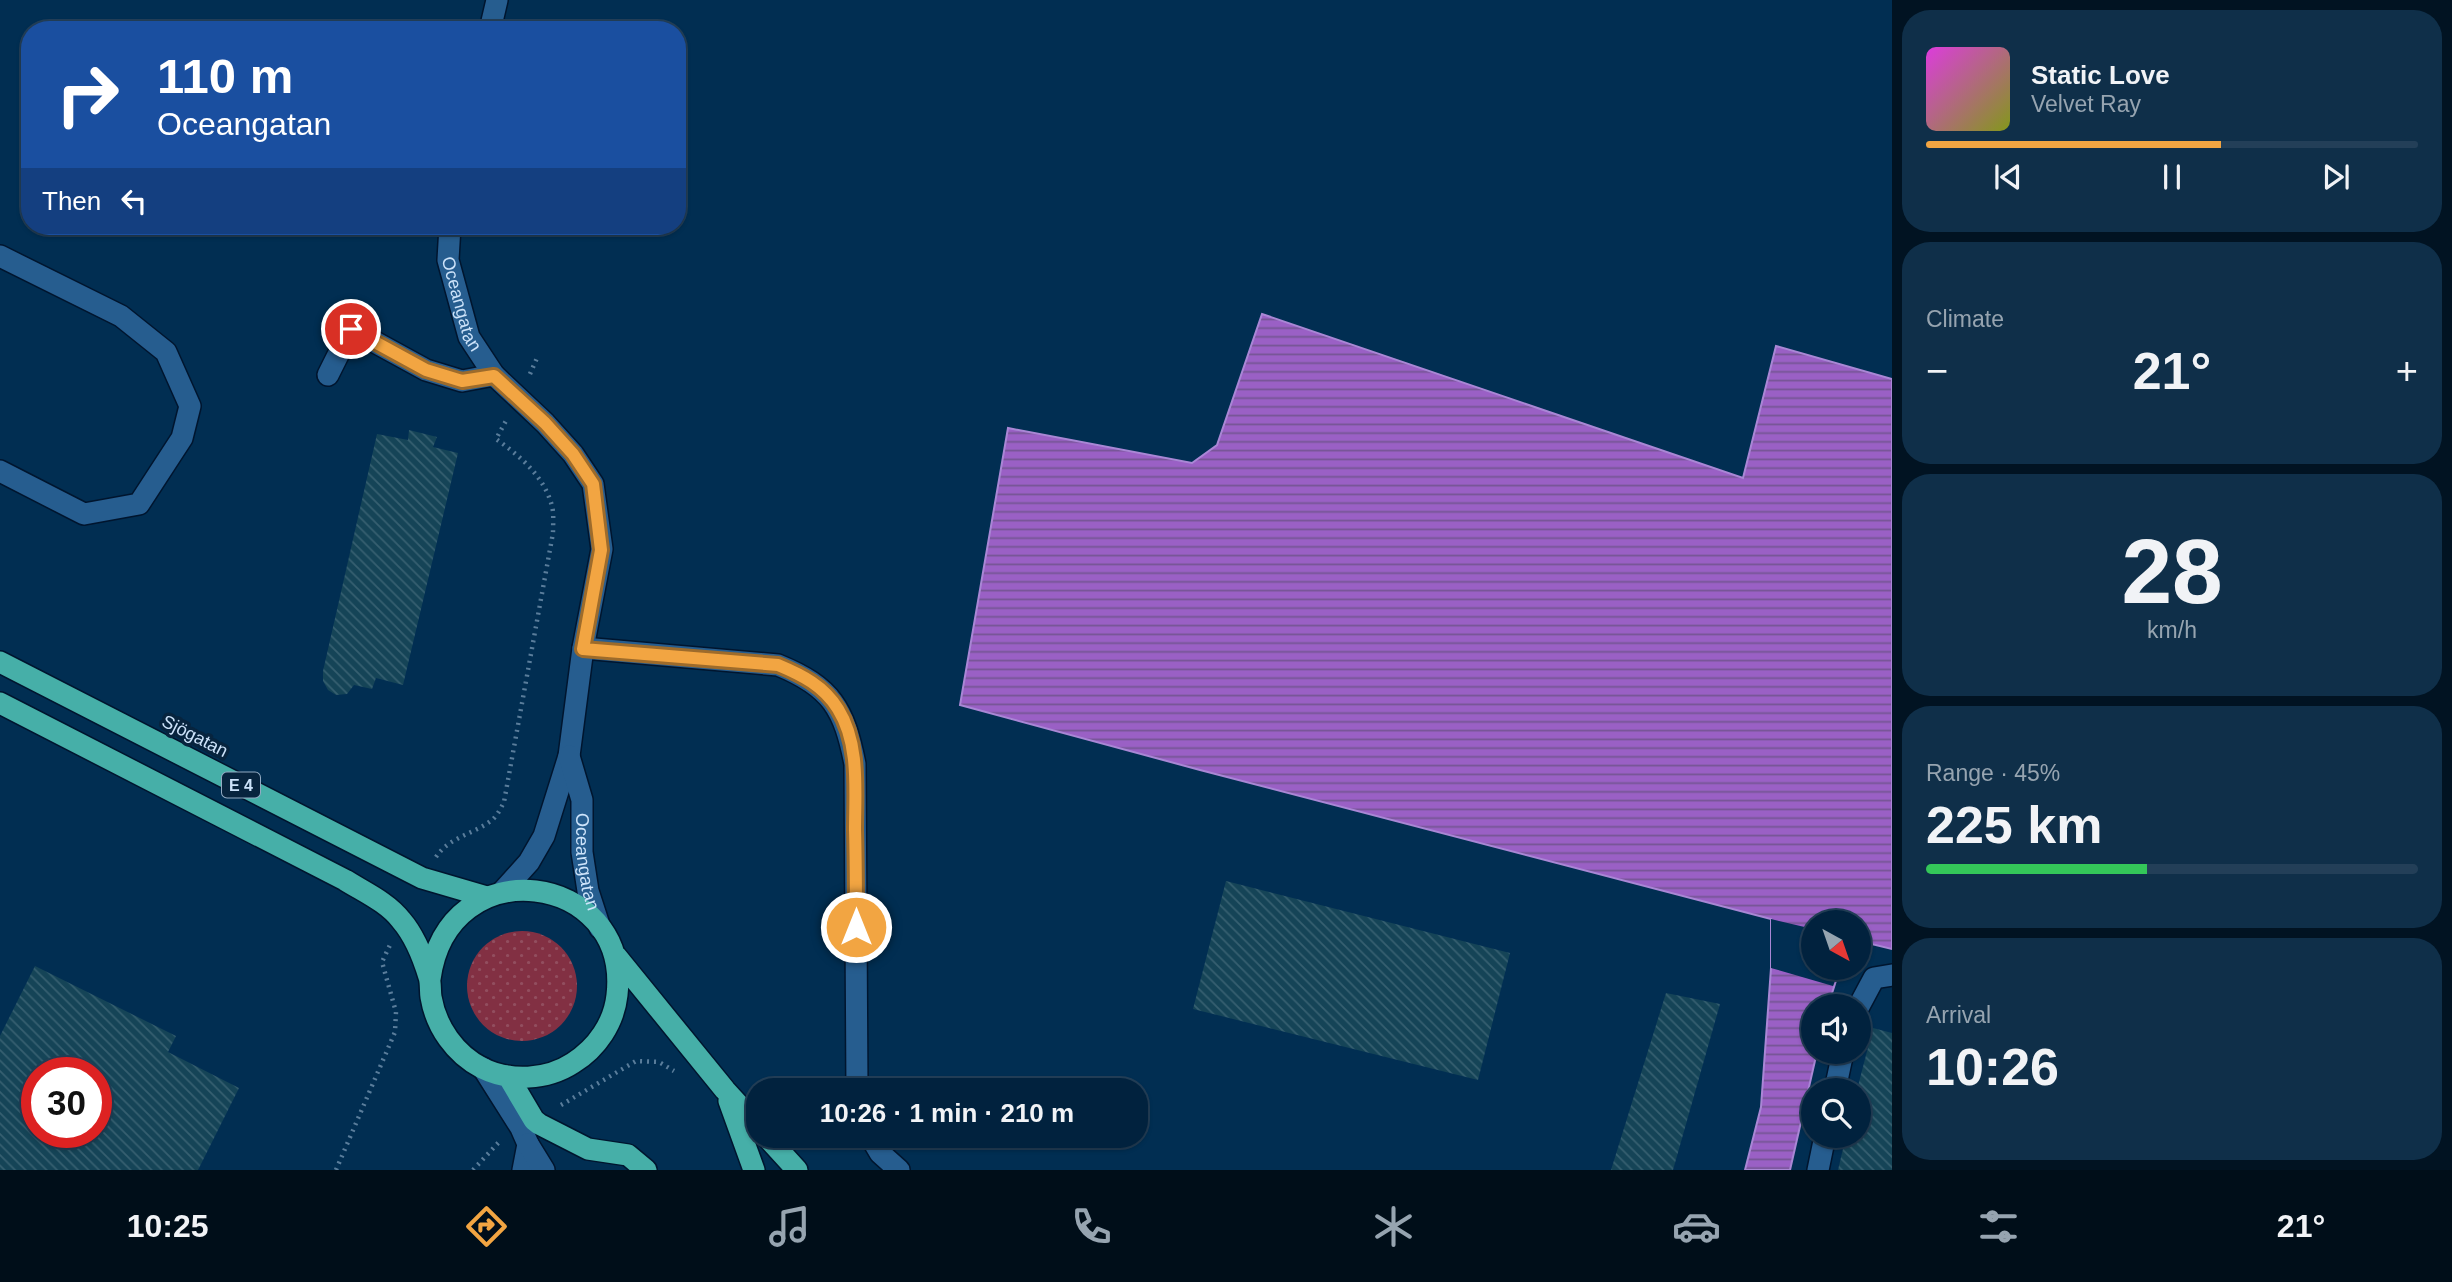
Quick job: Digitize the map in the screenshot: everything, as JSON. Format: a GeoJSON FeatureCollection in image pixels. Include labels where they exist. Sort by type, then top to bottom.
{"type":"FeatureCollection","features":[{"type":"Feature","properties":{"kind":"highway","name":"Sjögatan"},"geometry":{"type":"LineString","coordinates":[[0,662],[422,878],[495,895]]}},
{"type":"Feature","properties":{"kind":"highway","name":"E 4"},"geometry":{"type":"LineString","coordinates":[[0,703],[345,880],[386,905],[401,920],[417,947],[430,979]]}},
{"type":"Feature","properties":{"kind":"highway"},"geometry":{"type":"LineString","coordinates":[[613,952],[618,985],[617,1001],[605,1031],[596,1045],[577,1060],[556,1072],[540,1076],[508,1076],[483,1068],[460,1052],[443,1031],[431,997],[432,964],[443,936],[461,913],[495,895],[518,889],[549,893],[578,906],[600,928],[613,952],[724,1090],[746,1113]]}},
{"type":"Feature","properties":{"kind":"highway"},"geometry":{"type":"LineString","coordinates":[[508,1076],[528,1131],[588,1149],[628,1155],[646,1170]]}},
{"type":"Feature","properties":{"kind":"highway"},"geometry":{"type":"LineString","coordinates":[[724,1090],[754,1170]]}},
{"type":"Feature","properties":{"kind":"highway"},"geometry":{"type":"LineString","coordinates":[[777,1148],[797,1170]]}},
{"type":"Feature","properties":{"kind":"street"},"geometry":{"type":"LineString","coordinates":[[491,21],[497,0]]}},
{"type":"Feature","properties":{"kind":"street","name":"Oceangatan"},"geometry":{"type":"LineString","coordinates":[[449,235],[448,260],[469,337],[494,376],[545,423],[573,454],[593,484],[601,550],[583,649],[569,756],[544,836],[529,862],[495,895]]}},
{"type":"Feature","properties":{"kind":"street"},"geometry":{"type":"LineString","coordinates":[[0,256],[121,316],[166,352],[190,406],[182,438],[139,504],[84,514],[0,471]]}},
{"type":"Feature","properties":{"kind":"street"},"geometry":{"type":"LineString","coordinates":[[328,375],[351,329],[426,370],[462,381],[494,376]]}},
{"type":"Feature","properties":{"kind":"street"},"geometry":{"type":"LineString","coordinates":[[583,649],[778,665],[801,675],[822,690],[838,709],[849,732],[855,764],[857,1078]]}},
{"type":"Feature","properties":{"kind":"street","name":"Oceangatan"},"geometry":{"type":"LineString","coordinates":[[569,756],[582,800],[582,852],[588,891],[600,928]]}},
{"type":"Feature","properties":{"kind":"street"},"geometry":{"type":"LineString","coordinates":[[1865,994],[1874,978],[1892,975]]}},
{"type":"Feature","properties":{"kind":"street"},"geometry":{"type":"LineString","coordinates":[[483,1068],[528,1131],[544,1170]]}},
{"type":"Feature","properties":{"kind":"street"},"geometry":{"type":"LineString","coordinates":[[523,1170],[528,1131]]}},
{"type":"Feature","properties":{"kind":"street"},"geometry":{"type":"LineString","coordinates":[[877,1148],[899,1170]]}},
{"type":"Feature","properties":{"kind":"street"},"geometry":{"type":"LineString","coordinates":[[1818,1170],[1823,1148]]}},
{"type":"Feature","properties":{"kind":"path"},"geometry":{"type":"LineString","coordinates":[[422,878],[441,849],[494,820],[505,802],[553,533],[552,506],[541,481],[520,456],[496,439]]}},
{"type":"Feature","properties":{"kind":"path"},"geometry":{"type":"LineString","coordinates":[[336,1170],[395,1032],[396,1012],[382,962],[401,920]]}},
{"type":"Feature","properties":{"kind":"path"},"geometry":{"type":"LineString","coordinates":[[472,1170],[497,1144],[528,1131],[636,1061],[659,1062],[676,1072]]}},
{"type":"Feature","properties":{"kind":"shaded area"},"geometry":{"type":"Polygon","coordinates":[[[1262,314],[1743,478],[1776,346],[1892,379],[1892,949],[1871,944],[1871,910],[1801,910],[1801,980],[1836,980],[1832,994],[1801,994],[1801,1064],[1814,1064],[1811,1078],[1801,1078],[1801,1122],[1790,1170],[1745,1170],[1761,1107],[1771,968],[1771,919],[960,705],[1008,428],[1192,463],[1217,445],[1262,314]]]}},
{"type":"Feature","properties":{"kind":"shaded area"},"geometry":{"type":"Polygon","coordinates":[[[522,931],[543,935],[561,947],[573,965],[577,986],[573,1007],[561,1025],[543,1037],[522,1041],[501,1037],[483,1025],[471,1007],[467,986],[471,965],[483,947],[501,935],[522,931]]]}},
{"type":"Feature","properties":{"kind":"pier"},"geometry":{"type":"Polygon","coordinates":[[[1771,919],[1801,926],[1801,977],[1771,968],[1771,919]]]}},
{"type":"Feature","properties":{"kind":"pier"},"geometry":{"type":"Polygon","coordinates":[[[1812,980],[1835,980],[1833,986],[1812,980]]]}},
{"type":"Feature","properties":{"kind":"building"},"geometry":{"type":"Polygon","coordinates":[[[409,430],[437,437],[433,447],[458,453],[403,685],[376,678],[372,689],[354,685],[347,694],[336,695],[328,690],[323,681],[323,671],[377,434],[408,440],[409,430]]]}},
{"type":"Feature","properties":{"kind":"building"},"geometry":{"type":"Polygon","coordinates":[[[1226,881],[1510,953],[1478,1080],[1193,1009],[1226,881]]]}},
{"type":"Feature","properties":{"kind":"building"},"geometry":{"type":"Polygon","coordinates":[[[35,966],[176,1036],[168,1052],[239,1088],[198,1170],[0,1170],[0,1036],[35,966]]]}},
{"type":"Feature","properties":{"kind":"building"},"geometry":{"type":"Polygon","coordinates":[[[1666,993],[1720,1004],[1673,1170],[1611,1170],[1666,993]]]}},
{"type":"Feature","properties":{"kind":"building"},"geometry":{"type":"Polygon","coordinates":[[[1873,1028],[1892,1033],[1892,1170],[1838,1170],[1843,1148],[1871,1148],[1871,1078],[1860,1078],[1864,1064],[1871,1064],[1873,1028]]]}},
{"type":"Feature","properties":{"kind":"route"},"geometry":{"type":"LineString","coordinates":[[351,329],[426,370],[462,381],[494,376],[545,423],[573,454],[593,484],[601,550],[583,649],[778,665],[801,675],[822,690],[838,709],[849,732],[855,764],[856,927]]}}]}
